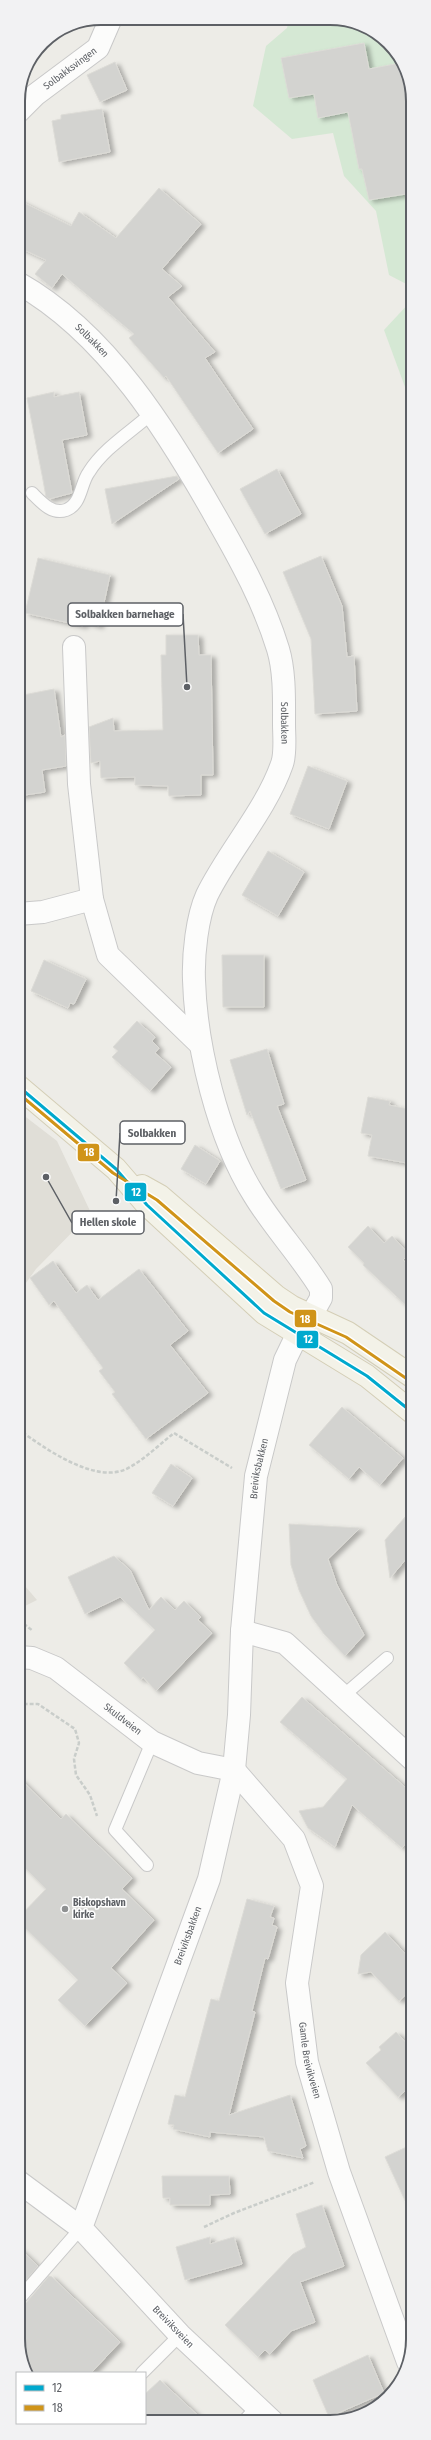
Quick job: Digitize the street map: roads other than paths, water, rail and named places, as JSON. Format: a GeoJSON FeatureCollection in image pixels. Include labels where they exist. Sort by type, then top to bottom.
{"type":"FeatureCollection","features":[{"type":"Feature","properties":{"kind":"main road"},"geometry":{"type":"LineString","coordinates":[[25,1092],[116,1170],[147,1205],[264,1313],[367,1376],[406,1407]]}},
{"type":"Feature","properties":{"kind":"main road"},"geometry":{"type":"LineString","coordinates":[[116,1170],[160,1196],[278,1297],[311,1316],[348,1333],[406,1372]]}},
{"type":"Feature","properties":{"kind":"street","name":"Solbakksvingen"},"geometry":{"type":"LineString","coordinates":[[25,105],[35,95],[98,48],[108,25]]}},
{"type":"Feature","properties":{"kind":"street","name":"Solbakken"},"geometry":{"type":"LineString","coordinates":[[25,288],[65,317],[107,356],[152,413],[182,457],[244,567],[264,611],[279,653],[284,710],[283,762],[257,814],[206,896],[196,939],[194,979],[200,1044],[219,1115],[253,1194],[321,1289],[321,1298],[311,1316]]}},
{"type":"Feature","properties":{"kind":"street"},"geometry":{"type":"LineString","coordinates":[[74,647],[78,784],[92,898],[108,955],[200,1044]]}},
{"type":"Feature","properties":{"kind":"street"},"geometry":{"type":"LineString","coordinates":[[25,913],[42,912],[92,898]]}},
{"type":"Feature","properties":{"kind":"street","name":"Breiviksbakken"},"geometry":{"type":"LineString","coordinates":[[81,2228],[209,1879],[234,1770],[239,1715],[242,1631],[256,1476],[278,1379],[298,1333],[311,1316]]}},
{"type":"Feature","properties":{"kind":"street"},"geometry":{"type":"LineString","coordinates":[[242,1631],[284,1643],[406,1754]]}},
{"type":"Feature","properties":{"kind":"street","name":"Skuldveien"},"geometry":{"type":"LineString","coordinates":[[25,1657],[56,1668],[152,1742],[198,1763],[234,1770]]}},
{"type":"Feature","properties":{"kind":"street","name":"Gamle Breivikveien"},"geometry":{"type":"LineString","coordinates":[[234,1770],[294,1839],[312,1886],[297,1983],[306,2062],[339,2172],[404,2352]]}},
{"type":"Feature","properties":{"kind":"street","name":"Breiviksveien"},"geometry":{"type":"LineString","coordinates":[[25,2186],[81,2228],[180,2335],[257,2415]]}},
{"type":"Feature","properties":{"kind":"lane"},"geometry":{"type":"LineString","coordinates":[[32,493],[44,506],[55,511],[65,510],[75,505],[88,473],[102,455],[152,413]]}},
{"type":"Feature","properties":{"kind":"lane"},"geometry":{"type":"LineString","coordinates":[[343,1696],[387,1658]]}},
{"type":"Feature","properties":{"kind":"lane"},"geometry":{"type":"LineString","coordinates":[[147,1864],[115,1830],[152,1742]]}},
{"type":"Feature","properties":{"kind":"lane"},"geometry":{"type":"LineString","coordinates":[[25,2292],[81,2228]]}},
{"type":"Feature","properties":{"kind":"lane"},"geometry":{"type":"LineString","coordinates":[[143,2372],[180,2335]]}},
{"type":"Feature","properties":{"kind":"place","name":"Solbakken barnehage"},"geometry":{"type":"Point","coordinates":[187,687]}},
{"type":"Feature","properties":{"kind":"place","name":"Hellen skole"},"geometry":{"type":"Point","coordinates":[46,1177]}},
{"type":"Feature","properties":{"kind":"place","name":"Solbakken"},"geometry":{"type":"Point","coordinates":[116,1201]}},
{"type":"Feature","properties":{"kind":"place","name":"Biskopshavn kirke"},"geometry":{"type":"Point","coordinates":[65,1909]}}]}
